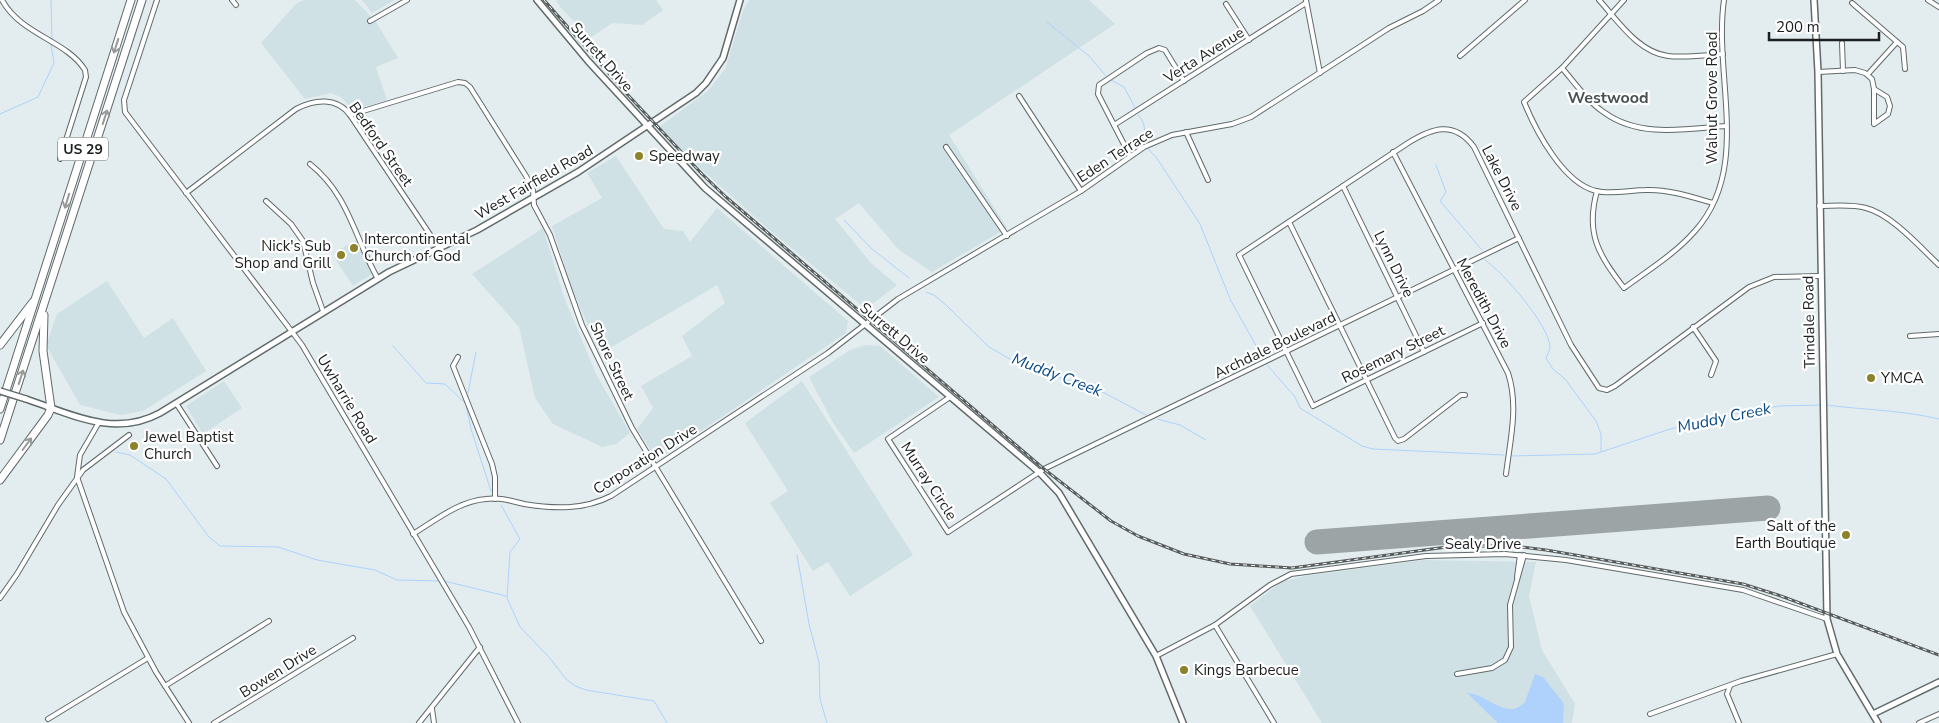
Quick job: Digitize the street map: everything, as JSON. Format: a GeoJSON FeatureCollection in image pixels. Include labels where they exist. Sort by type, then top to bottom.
{"type":"FeatureCollection","features":[{"type":"Feature","properties":{"kind":"highway","name":"US 29"},"geometry":{"type":"LineString","coordinates":[[0,409],[132,0]]}},
{"type":"Feature","properties":{"kind":"highway","name":"US 29"},"geometry":{"type":"LineString","coordinates":[[0,440],[142,0]]}},
{"type":"Feature","properties":{"kind":"highway"},"geometry":{"type":"LineString","coordinates":[[0,345],[36,297]]}},
{"type":"Feature","properties":{"kind":"highway"},"geometry":{"type":"LineString","coordinates":[[0,480],[48,415],[51,408],[43,351],[45,302]]}},
{"type":"Feature","properties":{"kind":"main road","name":"Surrett Drive"},"geometry":{"type":"LineString","coordinates":[[537,0],[647,127],[705,188],[1039,472],[1059,493],[1074,515],[1156,656],[1183,723]]}},
{"type":"Feature","properties":{"kind":"main road","name":"West Fairfield Road"},"geometry":{"type":"LineString","coordinates":[[98,424],[132,424],[152,417],[323,311],[378,279],[534,198],[647,127],[696,93],[715,71],[728,45],[740,0]]}},
{"type":"Feature","properties":{"kind":"main road","name":"Trindale Road"},"geometry":{"type":"LineString","coordinates":[[1814,0],[1818,72],[1826,619],[1837,654],[1878,723]]}},
{"type":"Feature","properties":{"kind":"main road"},"geometry":{"type":"LineString","coordinates":[[0,391],[98,424]]}},
{"type":"Feature","properties":{"kind":"main road"},"geometry":{"type":"LineString","coordinates":[[1873,714],[1939,682]]}},
{"type":"Feature","properties":{"kind":"street"},"geometry":{"type":"LineString","coordinates":[[2,0],[10,13],[21,23],[57,45],[85,70],[86,77],[60,159]]}},
{"type":"Feature","properties":{"kind":"street","name":"Uwharrie Road"},"geometry":{"type":"LineString","coordinates":[[157,0],[124,107],[128,116],[292,330],[480,647],[518,723]]}},
{"type":"Feature","properties":{"kind":"street"},"geometry":{"type":"LineString","coordinates":[[232,0],[236,5]]}},
{"type":"Feature","properties":{"kind":"street"},"geometry":{"type":"LineString","coordinates":[[370,21],[407,0]]}},
{"type":"Feature","properties":{"kind":"street","name":"Eden Terrace"},"geometry":{"type":"LineString","coordinates":[[865,325],[909,292],[1081,191],[1130,156],[1158,140],[1186,132],[1241,122],[1389,28],[1424,11],[1439,0]]}},
{"type":"Feature","properties":{"kind":"street"},"geometry":{"type":"LineString","coordinates":[[1460,56],[1525,0]]}},
{"type":"Feature","properties":{"kind":"street"},"geometry":{"type":"LineString","coordinates":[[1599,0],[1639,43],[1656,53],[1676,56],[1723,54]]}},
{"type":"Feature","properties":{"kind":"street"},"geometry":{"type":"LineString","coordinates":[[1624,0],[1562,68],[1524,102],[1530,117],[1563,168],[1580,182],[1597,191],[1654,190],[1713,203]]}},
{"type":"Feature","properties":{"kind":"street","name":"Walnut Grove Road"},"geometry":{"type":"LineString","coordinates":[[1597,191],[1592,226],[1594,242],[1624,288],[1682,243],[1703,220],[1713,203],[1724,169],[1726,126],[1723,54],[1724,0]]}},
{"type":"Feature","properties":{"kind":"street"},"geometry":{"type":"LineString","coordinates":[[1928,0],[1939,8]]}},
{"type":"Feature","properties":{"kind":"street"},"geometry":{"type":"LineString","coordinates":[[1306,2],[1320,73]]}},
{"type":"Feature","properties":{"kind":"street","name":"Verta Avenue"},"geometry":{"type":"LineString","coordinates":[[1114,125],[1306,2]]}},
{"type":"Feature","properties":{"kind":"street"},"geometry":{"type":"LineString","coordinates":[[1226,4],[1249,40]]}},
{"type":"Feature","properties":{"kind":"street"},"geometry":{"type":"LineString","coordinates":[[1852,4],[1905,51],[1905,69]]}},
{"type":"Feature","properties":{"kind":"street"},"geometry":{"type":"LineString","coordinates":[[1868,74],[1897,42]]}},
{"type":"Feature","properties":{"kind":"street"},"geometry":{"type":"LineString","coordinates":[[1842,43],[1843,71]]}},
{"type":"Feature","properties":{"kind":"street"},"geometry":{"type":"LineString","coordinates":[[1130,156],[1098,91],[1099,85],[1104,80],[1159,48],[1168,54],[1184,81]]}},
{"type":"Feature","properties":{"kind":"street"},"geometry":{"type":"LineString","coordinates":[[1562,68],[1600,109],[1623,123],[1648,130],[1726,126]]}},
{"type":"Feature","properties":{"kind":"street"},"geometry":{"type":"LineString","coordinates":[[1818,72],[1855,70],[1868,74],[1872,79],[1874,89],[1874,124],[1888,114],[1890,106],[1887,97],[1874,89]]}},
{"type":"Feature","properties":{"kind":"street","name":"Shore Street"},"geometry":{"type":"LineString","coordinates":[[350,115],[464,82],[470,86],[533,190],[534,205],[550,235],[588,339],[654,469],[761,641]]}},
{"type":"Feature","properties":{"kind":"street"},"geometry":{"type":"LineString","coordinates":[[1019,96],[1081,191]]}},
{"type":"Feature","properties":{"kind":"street","name":"Bedford Street"},"geometry":{"type":"LineString","coordinates":[[186,193],[301,107],[317,102],[335,102],[350,115],[439,248]]}},
{"type":"Feature","properties":{"kind":"street","name":"Lake Drive"},"geometry":{"type":"LineString","coordinates":[[1313,406],[1239,255],[1393,152],[1421,135],[1434,130],[1450,130],[1462,135],[1476,152],[1571,344],[1599,388],[1607,390],[1615,386],[1693,327],[1760,281],[1774,277],[1820,276]]}},
{"type":"Feature","properties":{"kind":"street"},"geometry":{"type":"LineString","coordinates":[[1186,132],[1208,180]]}},
{"type":"Feature","properties":{"kind":"street"},"geometry":{"type":"LineString","coordinates":[[946,146],[1007,236]]}},
{"type":"Feature","properties":{"kind":"street","name":"Meredith Drive"},"geometry":{"type":"LineString","coordinates":[[1393,152],[1508,373],[1513,389],[1514,405],[1506,474]]}},
{"type":"Feature","properties":{"kind":"street"},"geometry":{"type":"LineString","coordinates":[[310,164],[322,174],[340,197],[378,279]]}},
{"type":"Feature","properties":{"kind":"street","name":"Lynn Drive"},"geometry":{"type":"LineString","coordinates":[[1343,186],[1424,352]]}},
{"type":"Feature","properties":{"kind":"street"},"geometry":{"type":"LineString","coordinates":[[266,201],[291,224],[303,241],[313,283],[323,311]]}},
{"type":"Feature","properties":{"kind":"street"},"geometry":{"type":"LineString","coordinates":[[1819,206],[1859,207],[1872,210],[1894,225],[1939,265]]}},
{"type":"Feature","properties":{"kind":"street"},"geometry":{"type":"LineString","coordinates":[[1289,222],[1398,441],[1422,426],[1461,395],[1465,395]]}},
{"type":"Feature","properties":{"kind":"street","name":"Archdale Boulevard"},"geometry":{"type":"LineString","coordinates":[[1039,472],[1519,238]]}},
{"type":"Feature","properties":{"kind":"street","name":"Rosemary Street"},"geometry":{"type":"LineString","coordinates":[[1313,406],[1482,323]]}},
{"type":"Feature","properties":{"kind":"street","name":"Corporation Drive"},"geometry":{"type":"LineString","coordinates":[[413,534],[464,504],[481,499],[495,498],[553,508],[589,505],[611,496],[828,353],[865,325]]}},
{"type":"Feature","properties":{"kind":"street"},"geometry":{"type":"LineString","coordinates":[[1693,327],[1716,361],[1711,375]]}},
{"type":"Feature","properties":{"kind":"street"},"geometry":{"type":"LineString","coordinates":[[1910,336],[1939,334]]}},
{"type":"Feature","properties":{"kind":"street"},"geometry":{"type":"LineString","coordinates":[[458,357],[453,366],[492,464],[495,498]]}},
{"type":"Feature","properties":{"kind":"street","name":"Murray Circle"},"geometry":{"type":"LineString","coordinates":[[950,397],[888,439],[948,532],[1039,472]]}},
{"type":"Feature","properties":{"kind":"street"},"geometry":{"type":"LineString","coordinates":[[176,403],[216,466]]}},
{"type":"Feature","properties":{"kind":"street"},"geometry":{"type":"LineString","coordinates":[[98,424],[80,455],[77,465],[77,478],[118,599],[148,658],[189,723]]}},
{"type":"Feature","properties":{"kind":"street"},"geometry":{"type":"LineString","coordinates":[[0,598],[21,568],[58,504],[77,478],[89,465],[129,434]]}},
{"type":"Feature","properties":{"kind":"street"},"geometry":{"type":"LineString","coordinates":[[1457,674],[1492,668],[1505,660],[1511,647],[1510,605],[1522,555]]}},
{"type":"Feature","properties":{"kind":"street","name":"Sealy Drive"},"geometry":{"type":"LineString","coordinates":[[1156,656],[1215,625],[1270,585],[1291,574],[1426,556],[1522,555],[1556,558],[1731,588],[1756,594],[1826,619]]}},
{"type":"Feature","properties":{"kind":"street"},"geometry":{"type":"LineString","coordinates":[[165,686],[269,621]]}},
{"type":"Feature","properties":{"kind":"street"},"geometry":{"type":"LineString","coordinates":[[1215,625],[1274,723]]}},
{"type":"Feature","properties":{"kind":"street","name":"Bowen Drive"},"geometry":{"type":"LineString","coordinates":[[214,723],[353,638]]}},
{"type":"Feature","properties":{"kind":"street"},"geometry":{"type":"LineString","coordinates":[[420,723],[480,647]]}},
{"type":"Feature","properties":{"kind":"street"},"geometry":{"type":"LineString","coordinates":[[1650,714],[1731,685],[1837,654]]}},
{"type":"Feature","properties":{"kind":"street"},"geometry":{"type":"LineString","coordinates":[[48,719],[148,658]]}},
{"type":"Feature","properties":{"kind":"street"},"geometry":{"type":"LineString","coordinates":[[1731,685],[1727,694],[1739,723]]}},
{"type":"Feature","properties":{"kind":"street"},"geometry":{"type":"LineString","coordinates":[[433,706],[434,723]]}},
{"type":"Feature","properties":{"kind":"street"},"geometry":{"type":"LineString","coordinates":[[1919,723],[1939,714]]}},
{"type":"Feature","properties":{"kind":"shaded area"},"geometry":{"type":"Polygon","coordinates":[[[304,0],[355,0],[376,22],[398,58],[376,67],[387,100],[353,110],[341,97],[331,93],[305,99],[261,43],[297,3],[304,0]]]}},
{"type":"Feature","properties":{"kind":"shaded area"},"geometry":{"type":"Polygon","coordinates":[[[362,0],[395,0],[372,13],[362,0]]]}},
{"type":"Feature","properties":{"kind":"shaded area"},"geometry":{"type":"Polygon","coordinates":[[[556,0],[656,0],[663,10],[642,25],[612,23],[590,38],[561,8],[556,0]]]}},
{"type":"Feature","properties":{"kind":"shaded area"},"geometry":{"type":"Polygon","coordinates":[[[749,0],[1089,0],[1115,24],[949,135],[1007,228],[932,272],[899,250],[859,203],[835,219],[871,263],[897,285],[866,309],[767,228],[692,161],[659,127],[708,91],[725,69],[743,11],[749,0]]]}},
{"type":"Feature","properties":{"kind":"shaded area"},"geometry":{"type":"Polygon","coordinates":[[[616,156],[664,229],[683,231],[690,242],[717,208],[848,321],[846,333],[667,454],[653,454],[637,429],[653,408],[641,386],[692,356],[682,336],[725,303],[717,285],[600,354],[571,286],[552,226],[602,198],[587,173],[616,156]]]}},
{"type":"Feature","properties":{"kind":"shaded area"},"geometry":{"type":"Polygon","coordinates":[[[543,228],[564,297],[597,376],[630,433],[616,444],[602,447],[553,424],[535,398],[519,327],[472,274],[543,228]]]}},
{"type":"Feature","properties":{"kind":"shaded area"},"geometry":{"type":"Polygon","coordinates":[[[357,240],[372,274],[353,286],[337,262],[335,252],[357,240]]]}},
{"type":"Feature","properties":{"kind":"shaded area"},"geometry":{"type":"Polygon","coordinates":[[[107,281],[144,338],[173,318],[206,371],[143,411],[121,415],[80,405],[46,345],[57,314],[107,281]]]}},
{"type":"Feature","properties":{"kind":"shaded area"},"geometry":{"type":"Polygon","coordinates":[[[865,345],[880,346],[939,397],[854,453],[832,421],[809,377],[850,350],[865,345]]]}},
{"type":"Feature","properties":{"kind":"shaded area"},"geometry":{"type":"Polygon","coordinates":[[[224,381],[242,408],[203,434],[186,406],[224,381]]]}},
{"type":"Feature","properties":{"kind":"shaded area"},"geometry":{"type":"Polygon","coordinates":[[[802,381],[913,555],[850,596],[828,562],[813,571],[770,503],[788,491],[745,423],[802,381]]]}},
{"type":"Feature","properties":{"kind":"shaded area"},"geometry":{"type":"Polygon","coordinates":[[[1423,560],[1536,562],[1529,596],[1542,650],[1575,704],[1572,723],[1322,723],[1250,606],[1281,582],[1305,576],[1423,560]]]}},
{"type":"Feature","properties":{"kind":"water"},"geometry":{"type":"Polygon","coordinates":[[[1535,674],[1543,677],[1562,701],[1564,705],[1563,723],[1498,723],[1467,693],[1511,709],[1525,702],[1535,674]]]}},
{"type":"Feature","properties":{"kind":"waterway"},"geometry":{"type":"LineString","coordinates":[[51,0],[52,39]]}},
{"type":"Feature","properties":{"kind":"waterway"},"geometry":{"type":"LineString","coordinates":[[1047,22],[1089,56],[1105,75]]}},
{"type":"Feature","properties":{"kind":"waterway"},"geometry":{"type":"LineString","coordinates":[[0,114],[38,97],[54,63],[51,45]]}},
{"type":"Feature","properties":{"kind":"waterway"},"geometry":{"type":"LineString","coordinates":[[1111,80],[1124,87],[1135,108]]}},
{"type":"Feature","properties":{"kind":"waterway"},"geometry":{"type":"LineString","coordinates":[[1138,115],[1144,124],[1144,142]]}},
{"type":"Feature","properties":{"kind":"waterway"},"geometry":{"type":"LineString","coordinates":[[1148,149],[1156,157],[1200,224],[1231,301],[1263,358]]}},
{"type":"Feature","properties":{"kind":"waterway"},"geometry":{"type":"LineString","coordinates":[[1436,165],[1446,192],[1440,201],[1482,250]]}},
{"type":"Feature","properties":{"kind":"waterway","name":"Muddy Creek"},"geometry":{"type":"LineString","coordinates":[[844,220],[872,249],[909,278]]}},
{"type":"Feature","properties":{"kind":"waterway"},"geometry":{"type":"LineString","coordinates":[[1485,260],[1513,287],[1542,326],[1548,337],[1550,347],[1546,358],[1553,369],[1565,379],[1596,421],[1601,434],[1601,452]]}},
{"type":"Feature","properties":{"kind":"waterway","name":"Muddy Creek"},"geometry":{"type":"LineString","coordinates":[[926,292],[934,295],[946,305],[989,347],[1008,358],[1038,371],[1097,389],[1146,415]]}},
{"type":"Feature","properties":{"kind":"waterway"},"geometry":{"type":"LineString","coordinates":[[393,346],[426,383],[445,384],[466,404]]}},
{"type":"Feature","properties":{"kind":"waterway"},"geometry":{"type":"LineString","coordinates":[[468,393],[476,352]]}},
{"type":"Feature","properties":{"kind":"waterway","name":"Muddy Creek"},"geometry":{"type":"LineString","coordinates":[[1267,365],[1295,397],[1300,408],[1362,446],[1373,449],[1504,455]]}},
{"type":"Feature","properties":{"kind":"waterway"},"geometry":{"type":"LineString","coordinates":[[466,405],[471,429],[491,491]]}},
{"type":"Feature","properties":{"kind":"waterway","name":"Muddy Creek"},"geometry":{"type":"LineString","coordinates":[[1512,456],[1595,454],[1667,430],[1716,417],[1779,406],[1822,405]]}},
{"type":"Feature","properties":{"kind":"waterway","name":"Muddy Creek"},"geometry":{"type":"LineString","coordinates":[[1826,405],[1897,412],[1939,419]]}},
{"type":"Feature","properties":{"kind":"waterway","name":"Muddy Creek"},"geometry":{"type":"LineString","coordinates":[[1157,419],[1180,425],[1206,440]]}},
{"type":"Feature","properties":{"kind":"waterway"},"geometry":{"type":"LineString","coordinates":[[116,452],[130,455],[166,479],[209,537],[220,546],[278,547],[317,560],[375,570],[397,580],[438,581]]}},
{"type":"Feature","properties":{"kind":"waterway"},"geometry":{"type":"LineString","coordinates":[[501,505],[520,539],[510,552],[507,598],[520,627],[549,657],[566,679],[575,686],[586,690],[654,701],[667,723]]}},
{"type":"Feature","properties":{"kind":"waterway"},"geometry":{"type":"LineString","coordinates":[[797,555],[809,624],[819,662],[820,699],[827,723]]}},
{"type":"Feature","properties":{"kind":"waterway"},"geometry":{"type":"LineString","coordinates":[[444,581],[506,596]]}},
{"type":"Feature","properties":{"kind":"runway"},"geometry":{"type":"LineString","coordinates":[[1317,542],[1768,508]]}},
{"type":"Feature","properties":{"kind":"railway"},"geometry":{"type":"LineString","coordinates":[[544,0],[628,95],[726,197],[1044,469],[1111,521],[1138,536],[1184,554],[1230,564],[1292,568],[1454,546],[1513,546],[1546,550],[1743,584],[1781,596],[1939,655]]}},
{"type":"Feature","properties":{"kind":"place","name":"Speedway"},"geometry":{"type":"Point","coordinates":[639,156]}},
{"type":"Feature","properties":{"kind":"place","name":"Intercontinental Church of God"},"geometry":{"type":"Point","coordinates":[354,248]}},
{"type":"Feature","properties":{"kind":"place","name":"Nick's Sub Shop and Grill"},"geometry":{"type":"Point","coordinates":[341,255]}},
{"type":"Feature","properties":{"kind":"place","name":"YMCA"},"geometry":{"type":"Point","coordinates":[1871,378]}},
{"type":"Feature","properties":{"kind":"place","name":"Jewel Baptist Church"},"geometry":{"type":"Point","coordinates":[134,446]}},
{"type":"Feature","properties":{"kind":"place","name":"Salt of the Earth Boutique"},"geometry":{"type":"Point","coordinates":[1846,535]}},
{"type":"Feature","properties":{"kind":"place","name":"Kings Barbecue"},"geometry":{"type":"Point","coordinates":[1184,670]}},
{"type":"Feature","properties":{"kind":"district","name":"Westwood"},"geometry":{"type":"Point","coordinates":[1608,98]}}]}
